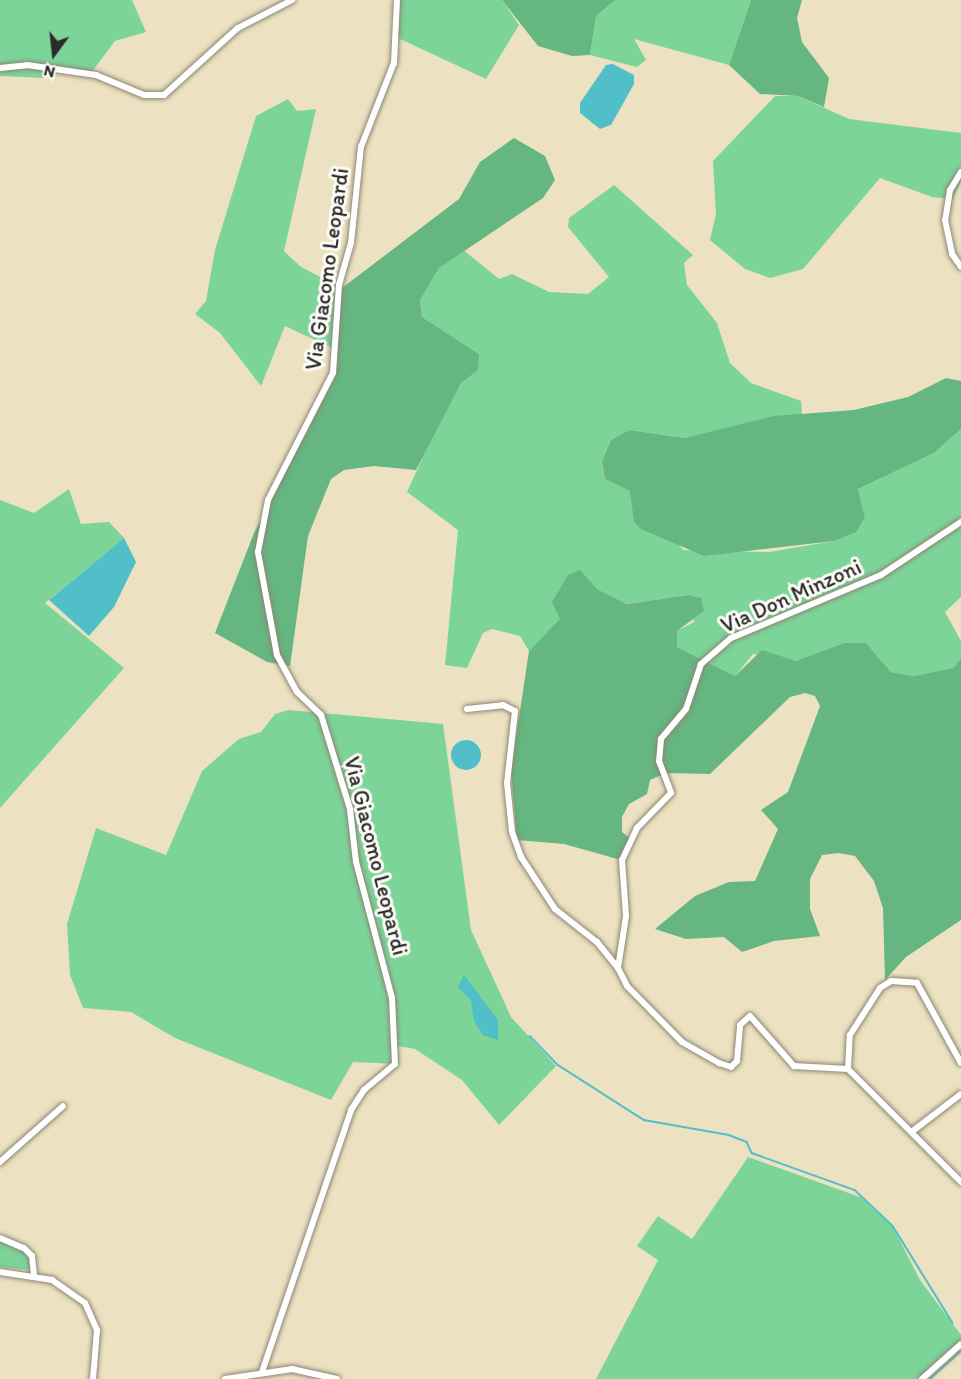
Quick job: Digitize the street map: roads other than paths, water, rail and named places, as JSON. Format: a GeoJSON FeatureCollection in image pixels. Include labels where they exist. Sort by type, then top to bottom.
{"type":"FeatureCollection","features":[{"type":"Feature","properties":{"kind":"street"},"geometry":{"type":"LineString","coordinates":[[0,68],[27,64],[96,75],[144,95],[164,95],[238,28],[292,0]]}},
{"type":"Feature","properties":{"kind":"street","name":"Via Giacomo Leopardi"},"geometry":{"type":"LineString","coordinates":[[262,1372],[351,1110],[364,1090],[395,1064],[392,998],[356,862],[350,809],[321,715],[297,692],[277,655],[258,552],[268,500],[333,373],[339,285],[351,243],[361,147],[394,63],[398,0]]}},
{"type":"Feature","properties":{"kind":"street"},"geometry":{"type":"LineString","coordinates":[[961,172],[950,190],[945,220],[951,254],[961,267]]}},
{"type":"Feature","properties":{"kind":"street","name":"Via Don Minzoni"},"geometry":{"type":"LineString","coordinates":[[618,968],[626,916],[622,860],[637,828],[671,793],[659,761],[661,739],[686,709],[701,664],[731,638],[881,575],[961,522]]}},
{"type":"Feature","properties":{"kind":"street"},"geometry":{"type":"LineString","coordinates":[[467,709],[503,705],[515,711],[507,783],[512,832],[521,857],[555,909],[597,942],[618,968],[627,986],[682,1042],[718,1064],[731,1067],[737,1061],[740,1024],[750,1016],[794,1066],[848,1069],[914,1130],[961,1182]]}},
{"type":"Feature","properties":{"kind":"street"},"geometry":{"type":"LineString","coordinates":[[848,1069],[850,1035],[880,988],[891,981],[917,983],[961,1063]]}},
{"type":"Feature","properties":{"kind":"street"},"geometry":{"type":"LineString","coordinates":[[914,1130],[961,1094]]}},
{"type":"Feature","properties":{"kind":"street"},"geometry":{"type":"LineString","coordinates":[[0,1161],[63,1106]]}},
{"type":"Feature","properties":{"kind":"street"},"geometry":{"type":"LineString","coordinates":[[0,1238],[24,1248],[32,1256],[34,1275]]}},
{"type":"Feature","properties":{"kind":"street"},"geometry":{"type":"LineString","coordinates":[[0,1272],[34,1275],[65,1286],[94,1317],[93,1379]]}},
{"type":"Feature","properties":{"kind":"street"},"geometry":{"type":"LineString","coordinates":[[922,1379],[961,1344]]}},
{"type":"Feature","properties":{"kind":"street"},"geometry":{"type":"LineString","coordinates":[[225,1379],[292,1369],[337,1379]]}},
{"type":"Feature","properties":{"kind":"water"},"geometry":{"type":"Polygon","coordinates":[[[613,64],[634,75],[634,84],[611,125],[600,129],[580,113],[580,103],[606,65],[613,64]]]}},
{"type":"Feature","properties":{"kind":"water"},"geometry":{"type":"Polygon","coordinates":[[[124,538],[136,562],[114,607],[89,636],[49,600],[124,538]]]}},
{"type":"Feature","properties":{"kind":"water"},"geometry":{"type":"Polygon","coordinates":[[[466,740],[477,744],[481,755],[477,766],[466,770],[455,766],[451,755],[455,744],[466,740]]]}},
{"type":"Feature","properties":{"kind":"water"},"geometry":{"type":"Polygon","coordinates":[[[464,975],[498,1020],[498,1040],[483,1035],[474,1021],[471,1000],[458,987],[464,975]]]}},
{"type":"Feature","properties":{"kind":"waterway"},"geometry":{"type":"LineString","coordinates":[[530,1036],[558,1065],[644,1120],[729,1135],[747,1142],[752,1153],[855,1190],[893,1226],[953,1323]]}},
{"type":"Feature","properties":{"kind":"waterway"},"geometry":{"type":"LineString","coordinates":[[930,1379],[961,1351]]}}]}
